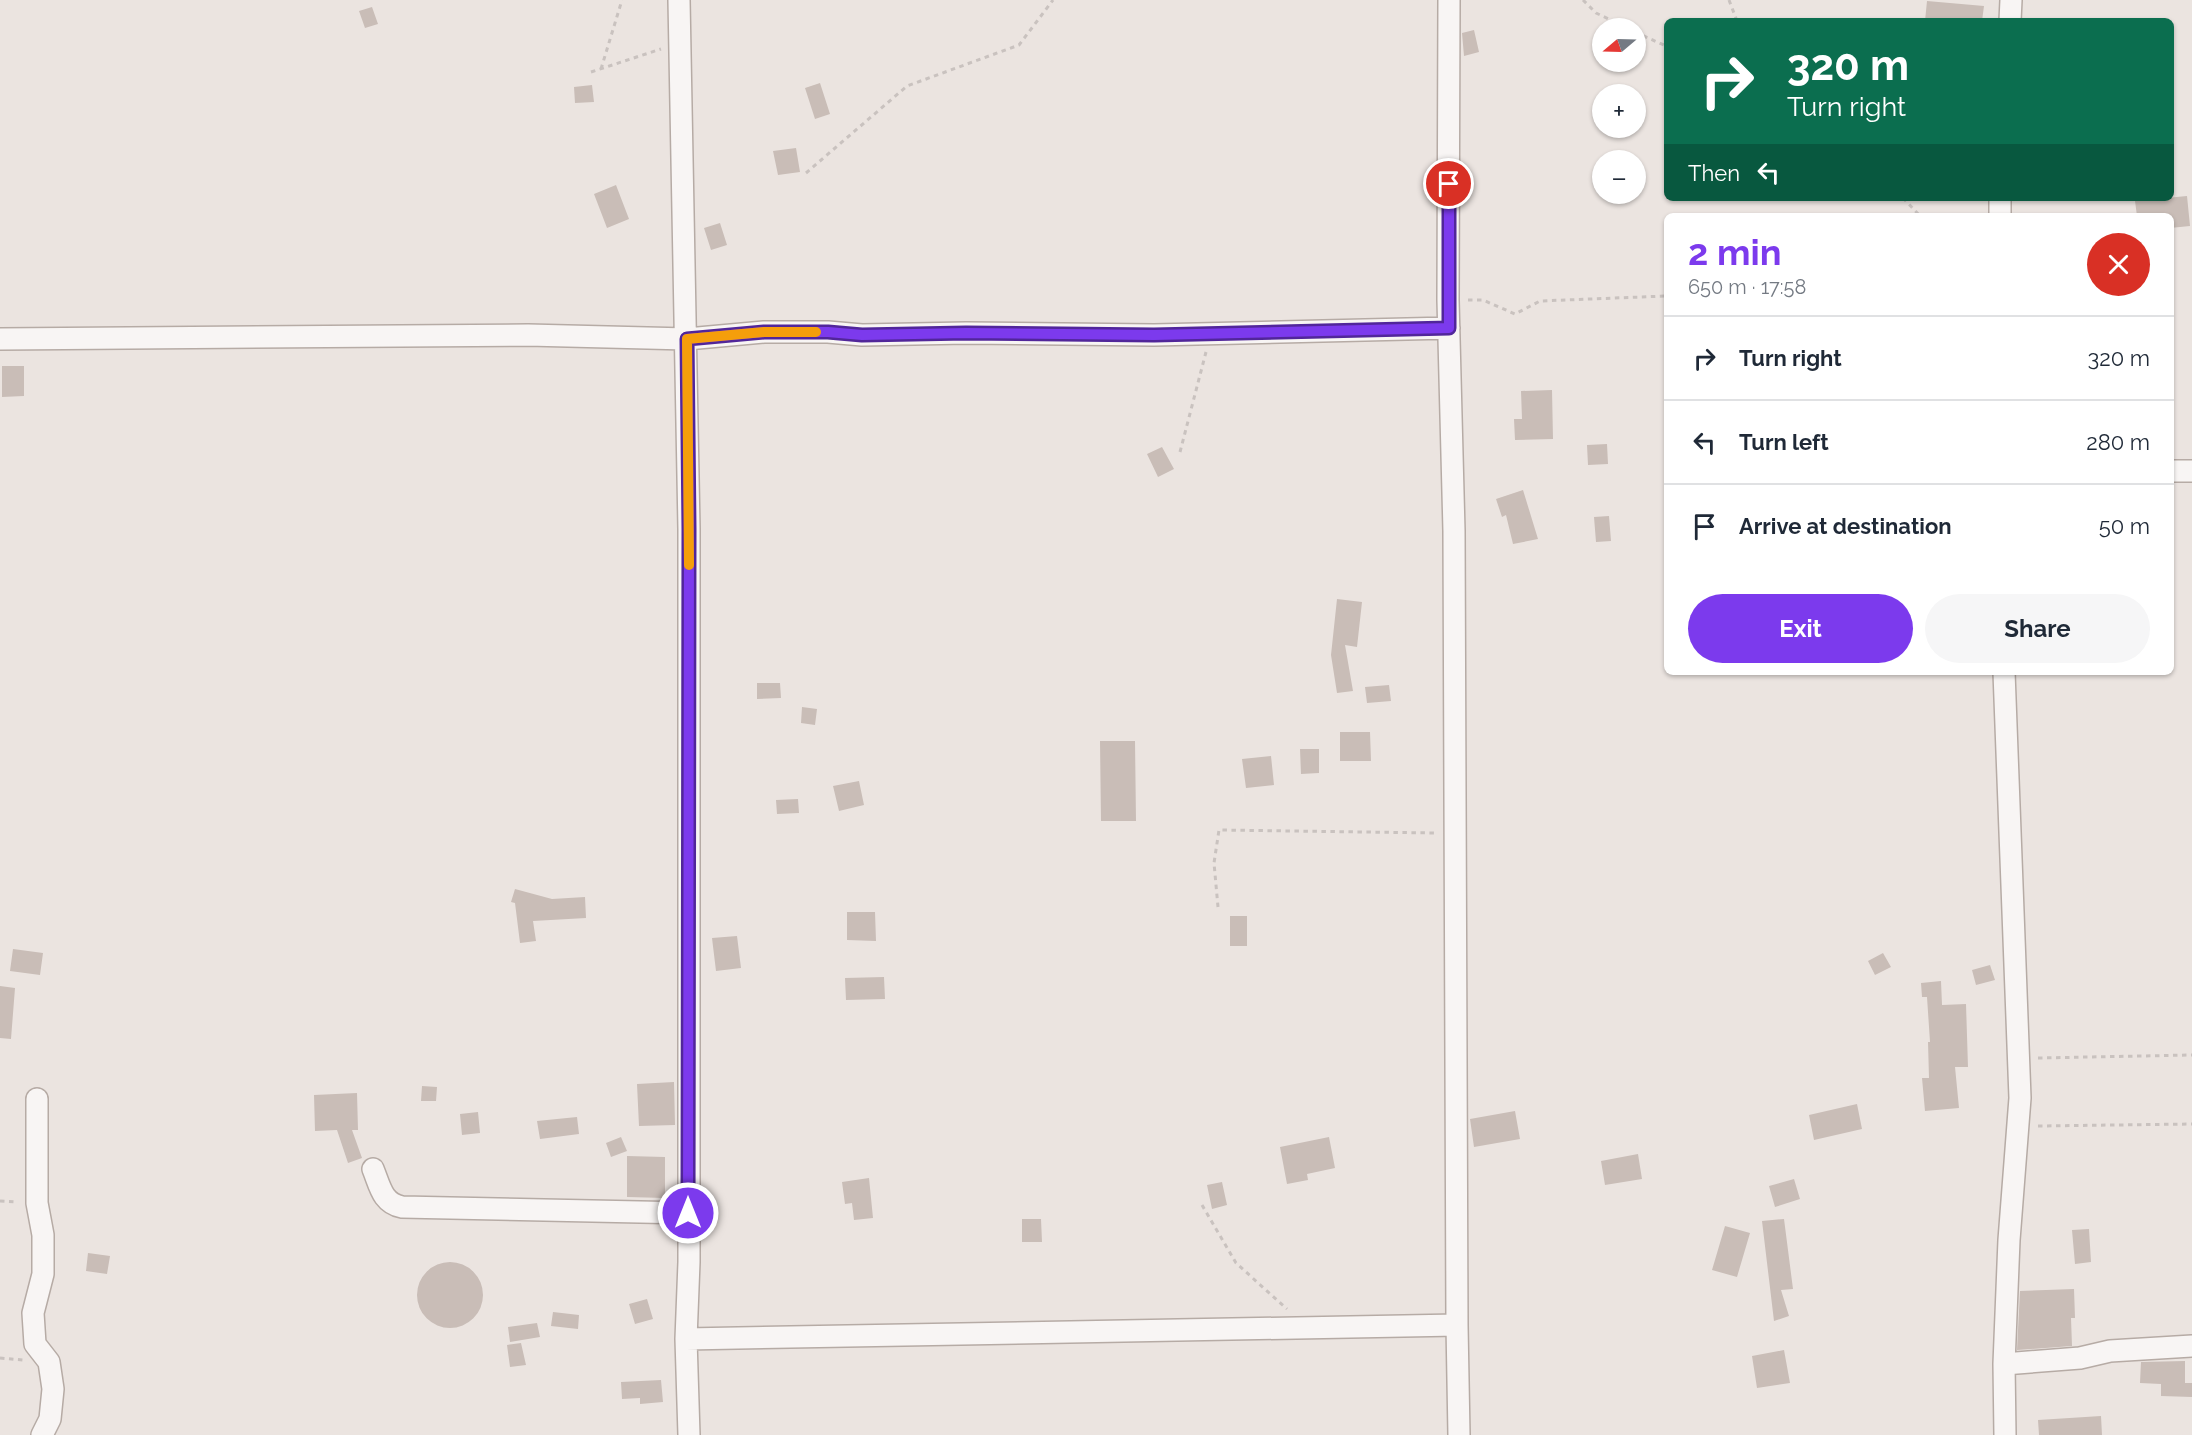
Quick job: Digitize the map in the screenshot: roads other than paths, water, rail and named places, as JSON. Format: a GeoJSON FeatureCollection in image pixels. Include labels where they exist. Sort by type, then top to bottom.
{"type":"FeatureCollection","features":[{"type":"Feature","properties":{"kind":"street"},"geometry":{"type":"LineString","coordinates":[[679,0],[689,529],[686,1339],[689,1435]]}},
{"type":"Feature","properties":{"kind":"street"},"geometry":{"type":"LineString","coordinates":[[1449,0],[1448,300],[1454,531],[1459,1435]]}},
{"type":"Feature","properties":{"kind":"street"},"geometry":{"type":"LineString","coordinates":[[2010,18],[2011,0]]}},
{"type":"Feature","properties":{"kind":"street"},"geometry":{"type":"LineString","coordinates":[[0,339],[516,335],[687,339],[764,332],[828,332],[862,335],[1211,333],[1449,328]]}},
{"type":"Feature","properties":{"kind":"street"},"geometry":{"type":"LineString","coordinates":[[2174,471],[2192,471]]}},
{"type":"Feature","properties":{"kind":"street"},"geometry":{"type":"LineString","coordinates":[[2004,675],[2019,1126],[2009,1240],[2004,1364],[2005,1435]]}},
{"type":"Feature","properties":{"kind":"street"},"geometry":{"type":"LineString","coordinates":[[37,1099],[37,1203],[43,1235],[43,1274],[33,1313],[35,1344],[49,1362],[53,1389],[50,1419],[42,1435]]}},
{"type":"Feature","properties":{"kind":"street"},"geometry":{"type":"LineString","coordinates":[[373,1169],[385,1200],[402,1207],[688,1213]]}},
{"type":"Feature","properties":{"kind":"street"},"geometry":{"type":"LineString","coordinates":[[686,1339],[1457,1325]]}},
{"type":"Feature","properties":{"kind":"street"},"geometry":{"type":"LineString","coordinates":[[2004,1364],[2080,1358],[2110,1350],[2192,1347]]}}]}
